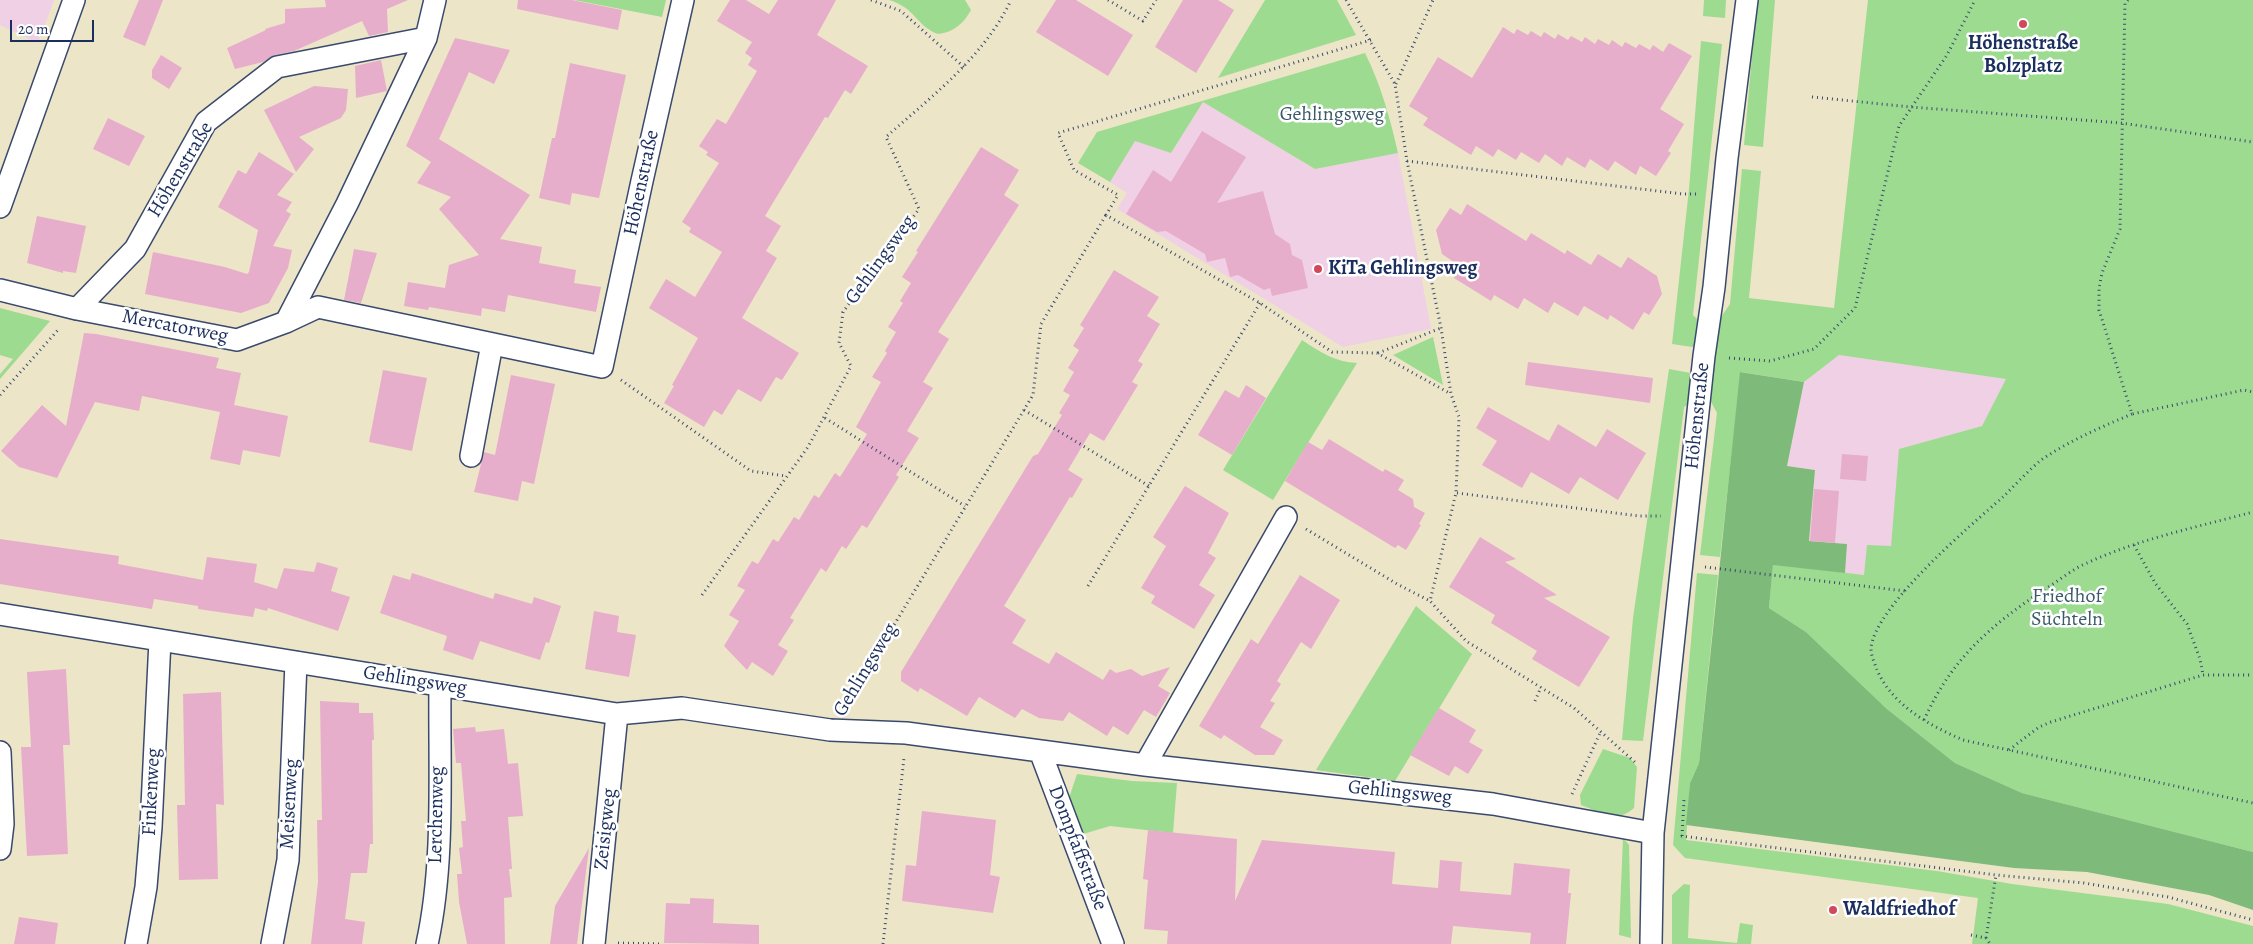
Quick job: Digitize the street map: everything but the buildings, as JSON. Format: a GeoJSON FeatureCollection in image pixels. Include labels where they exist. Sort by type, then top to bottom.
{"type":"FeatureCollection","features":[{"type":"Feature","properties":{"kind":"street"},"geometry":{"type":"LineString","coordinates":[[0,207],[74,0]]}},
{"type":"Feature","properties":{"kind":"street"},"geometry":{"type":"LineString","coordinates":[[286,322],[347,204],[426,38],[435,0]]}},
{"type":"Feature","properties":{"kind":"street","name":"Höhenstraße"},"geometry":{"type":"LineString","coordinates":[[602,367],[683,0]]}},
{"type":"Feature","properties":{"kind":"street","name":"Höhenstraße"},"geometry":{"type":"LineString","coordinates":[[1651,944],[1653,833],[1704,356],[1714,286],[1723,194],[1747,0]]}},
{"type":"Feature","properties":{"kind":"street","name":"Höhenstraße"},"geometry":{"type":"LineString","coordinates":[[78,309],[135,249],[206,122],[277,67],[426,38]]}},
{"type":"Feature","properties":{"kind":"street","name":"Mercatorweg"},"geometry":{"type":"LineString","coordinates":[[0,290],[78,309],[237,340],[286,322],[318,307],[602,367]]}},
{"type":"Feature","properties":{"kind":"street"},"geometry":{"type":"LineString","coordinates":[[470,456],[492,344]]}},
{"type":"Feature","properties":{"kind":"street"},"geometry":{"type":"LineString","coordinates":[[1145,765],[1286,517]]}},
{"type":"Feature","properties":{"kind":"street","name":"Gehlingsweg"},"geometry":{"type":"LineString","coordinates":[[0,614],[617,714],[682,708],[830,730],[906,733],[1145,765],[1493,804],[1563,815],[1653,833]]}},
{"type":"Feature","properties":{"kind":"street","name":"Finkenweg"},"geometry":{"type":"LineString","coordinates":[[136,944],[146,887],[160,640]]}},
{"type":"Feature","properties":{"kind":"street","name":"Meisenweg"},"geometry":{"type":"LineString","coordinates":[[272,944],[288,860],[296,662]]}},
{"type":"Feature","properties":{"kind":"street","name":"Lerchenweg"},"geometry":{"type":"LineString","coordinates":[[427,944],[433,917],[438,846],[440,686]]}},
{"type":"Feature","properties":{"kind":"street","name":"Zeisigweg"},"geometry":{"type":"LineString","coordinates":[[594,943],[617,714]]}},
{"type":"Feature","properties":{"kind":"street","name":"Dompfaffstraße"},"geometry":{"type":"LineString","coordinates":[[1040,751],[1113,944]]}},
{"type":"Feature","properties":{"kind":"street"},"geometry":{"type":"LineString","coordinates":[[0,752],[3,824],[0,849]]}},
{"type":"Feature","properties":{"kind":"path"},"geometry":{"type":"LineString","coordinates":[[870,0],[902,10],[964,66]]}},
{"type":"Feature","properties":{"kind":"path","name":"Gehlingsweg"},"geometry":{"type":"LineString","coordinates":[[702,595],[808,447],[825,418],[851,366],[839,342],[843,312],[919,209],[886,137],[964,66],[1000,23],[1011,0]]}},
{"type":"Feature","properties":{"kind":"path"},"geometry":{"type":"LineString","coordinates":[[1108,0],[1143,21],[1156,0]]}},
{"type":"Feature","properties":{"kind":"path"},"geometry":{"type":"LineString","coordinates":[[1346,0],[1395,84],[1407,161],[1441,328],[1451,394],[1458,417],[1456,493],[1430,601]]}},
{"type":"Feature","properties":{"kind":"path"},"geometry":{"type":"LineString","coordinates":[[1395,84],[1433,0]]}},
{"type":"Feature","properties":{"kind":"path"},"geometry":{"type":"LineString","coordinates":[[1704,356],[1770,361],[1814,349],[1855,308],[1899,126],[1947,55],[1975,0]]}},
{"type":"Feature","properties":{"kind":"path"},"geometry":{"type":"LineString","coordinates":[[2128,0],[2126,3],[2121,123],[2120,229],[2102,273],[2098,299],[2099,310],[2132,414]]}},
{"type":"Feature","properties":{"kind":"path","name":"Gehlingsweg"},"geometry":{"type":"LineString","coordinates":[[830,730],[1033,395],[1041,324],[1118,195],[1074,170],[1058,133],[1371,40]]}},
{"type":"Feature","properties":{"kind":"path"},"geometry":{"type":"LineString","coordinates":[[1812,97],[1911,107],[2121,123],[2253,142]]}},
{"type":"Feature","properties":{"kind":"path"},"geometry":{"type":"LineString","coordinates":[[1407,161],[1683,194],[1723,194]]}},
{"type":"Feature","properties":{"kind":"path"},"geometry":{"type":"LineString","coordinates":[[1106,215],[1260,303],[1332,352],[1377,353],[1441,328]]}},
{"type":"Feature","properties":{"kind":"path"},"geometry":{"type":"LineString","coordinates":[[1088,586],[1260,303]]}},
{"type":"Feature","properties":{"kind":"path"},"geometry":{"type":"LineString","coordinates":[[0,395],[78,309]]}},
{"type":"Feature","properties":{"kind":"path"},"geometry":{"type":"LineString","coordinates":[[1377,353],[1451,394]]}},
{"type":"Feature","properties":{"kind":"path"},"geometry":{"type":"LineString","coordinates":[[602,367],[751,470],[786,476]]}},
{"type":"Feature","properties":{"kind":"path"},"geometry":{"type":"LineString","coordinates":[[2253,392],[2244,390],[2132,414],[2094,430],[2041,461],[1905,591],[1889,610],[1875,634],[1871,651],[1882,681],[1896,698],[1924,720],[1963,740],[2253,802]]}},
{"type":"Feature","properties":{"kind":"path"},"geometry":{"type":"LineString","coordinates":[[1024,410],[1150,486]]}},
{"type":"Feature","properties":{"kind":"path"},"geometry":{"type":"LineString","coordinates":[[825,418],[965,506]]}},
{"type":"Feature","properties":{"kind":"path"},"geometry":{"type":"LineString","coordinates":[[1456,493],[1639,516],[1687,516]]}},
{"type":"Feature","properties":{"kind":"path"},"geometry":{"type":"LineString","coordinates":[[1924,720],[1943,682],[1963,656],[2008,614],[2085,564],[2134,545],[2253,512]]}},
{"type":"Feature","properties":{"kind":"path"},"geometry":{"type":"LineString","coordinates":[[1286,517],[1396,584],[1430,601],[1466,641],[1574,708],[1658,784],[1685,783],[1682,836]]}},
{"type":"Feature","properties":{"kind":"path"},"geometry":{"type":"LineString","coordinates":[[2134,545],[2155,583],[2187,624],[2200,659],[2203,675]]}},
{"type":"Feature","properties":{"kind":"path"},"geometry":{"type":"LineString","coordinates":[[1682,564],[1905,591]]}},
{"type":"Feature","properties":{"kind":"path"},"geometry":{"type":"LineString","coordinates":[[2009,751],[2039,727],[2203,675],[2253,675]]}},
{"type":"Feature","properties":{"kind":"path"},"geometry":{"type":"LineString","coordinates":[[1535,701],[1541,687]]}},
{"type":"Feature","properties":{"kind":"path"},"geometry":{"type":"LineString","coordinates":[[1563,815],[1601,731]]}},
{"type":"Feature","properties":{"kind":"path"},"geometry":{"type":"LineString","coordinates":[[884,944],[906,733]]}},
{"type":"Feature","properties":{"kind":"path"},"geometry":{"type":"LineString","coordinates":[[1653,833],[1996,875],[2084,883],[2168,897],[2253,920]]}},
{"type":"Feature","properties":{"kind":"path"},"geometry":{"type":"LineString","coordinates":[[1990,944],[1986,938],[1996,875]]}},
{"type":"Feature","properties":{"kind":"path"},"geometry":{"type":"LineString","coordinates":[[1972,935],[1986,938]]}},
{"type":"Feature","properties":{"kind":"path"},"geometry":{"type":"LineString","coordinates":[[594,943],[662,944]]}},
{"type":"Feature","properties":{"kind":"shaded area"},"geometry":{"type":"Polygon","coordinates":[[[0,0],[54,0],[38,43],[0,25],[0,0]]]}},
{"type":"Feature","properties":{"kind":"shaded area","name":"KiTa Gehlingsweg"},"geometry":{"type":"Polygon","coordinates":[[[1203,102],[1315,169],[1398,153],[1431,329],[1343,347],[1117,209],[1127,193],[1110,182],[1135,140],[1171,153],[1203,102]]]}},
{"type":"Feature","properties":{"kind":"shaded area"},"geometry":{"type":"Polygon","coordinates":[[[1839,355],[2007,379],[1982,426],[1900,449],[1891,546],[1864,575],[1845,573],[1847,544],[1809,541],[1815,470],[1787,466],[1804,382],[1839,355]]]}},
{"type":"Feature","properties":{"kind":"green space"},"geometry":{"type":"Polygon","coordinates":[[[574,0],[666,0],[662,17],[574,0]]]}},
{"type":"Feature","properties":{"kind":"green space"},"geometry":{"type":"Polygon","coordinates":[[[889,0],[965,0],[971,10],[958,26],[938,34],[931,31],[911,12],[898,3],[889,0]]]}},
{"type":"Feature","properties":{"kind":"green space"},"geometry":{"type":"Polygon","coordinates":[[[1265,0],[1337,0],[1356,35],[1218,78],[1265,0]]]}},
{"type":"Feature","properties":{"kind":"green space"},"geometry":{"type":"Polygon","coordinates":[[[1704,0],[1726,0],[1725,18],[1703,16],[1704,0]]]}},
{"type":"Feature","properties":{"kind":"green space"},"geometry":{"type":"Polygon","coordinates":[[[1757,0],[1775,0],[1763,147],[1744,145],[1757,0]]]}},
{"type":"Feature","properties":{"kind":"green space","name":"Friedhof Süchteln"},"geometry":{"type":"Polygon","coordinates":[[[1868,0],[2253,0],[2253,852],[2022,793],[1955,763],[1887,709],[1806,632],[1769,608],[1773,564],[1864,575],[1867,545],[1891,546],[1899,449],[1982,426],[2006,379],[1839,355],[1804,382],[1741,372],[1720,557],[1700,555],[1717,413],[1710,400],[1719,320],[1730,304],[1742,169],[1761,171],[1749,298],[1834,308],[1868,0]]]}},
{"type":"Feature","properties":{"kind":"green space"},"geometry":{"type":"Polygon","coordinates":[[[1701,41],[1722,44],[1693,315],[1701,323],[1699,348],[1672,344],[1689,189],[1701,41]]]}},
{"type":"Feature","properties":{"kind":"green space","name":"Gehlingsweg"},"geometry":{"type":"Polygon","coordinates":[[[1365,53],[1376,77],[1398,153],[1315,169],[1203,102],[1171,153],[1135,141],[1110,182],[1078,163],[1097,132],[1365,53]]]}},
{"type":"Feature","properties":{"kind":"green space"},"geometry":{"type":"Polygon","coordinates":[[[0,308],[50,321],[0,379],[0,374],[13,359],[0,355],[0,308]]]}},
{"type":"Feature","properties":{"kind":"green space"},"geometry":{"type":"Polygon","coordinates":[[[1433,337],[1443,385],[1393,355],[1433,337]]]}},
{"type":"Feature","properties":{"kind":"green space"},"geometry":{"type":"Polygon","coordinates":[[[1302,340],[1342,361],[1357,363],[1273,500],[1223,470],[1302,340]]]}},
{"type":"Feature","properties":{"kind":"green space"},"geometry":{"type":"Polygon","coordinates":[[[1669,369],[1696,374],[1693,401],[1684,407],[1643,741],[1622,740],[1633,618],[1669,369]]]}},
{"type":"Feature","properties":{"kind":"green space"},"geometry":{"type":"Polygon","coordinates":[[[1740,372],[1804,382],[1787,466],[1815,470],[1809,541],[1847,544],[1845,573],[1773,565],[1769,608],[1806,632],[1887,709],[1955,763],[2022,793],[2253,852],[2253,910],[2209,895],[2087,872],[2014,868],[1686,825],[1690,783],[1699,763],[1740,372]]]}},
{"type":"Feature","properties":{"kind":"green space"},"geometry":{"type":"Polygon","coordinates":[[[1697,573],[1718,575],[1699,763],[1690,783],[1686,840],[1937,871],[2012,884],[2168,904],[2253,926],[2253,944],[1972,944],[1978,898],[1685,858],[1673,845],[1697,573]]]}},
{"type":"Feature","properties":{"kind":"green space"},"geometry":{"type":"Polygon","coordinates":[[[1416,606],[1472,654],[1395,781],[1316,770],[1416,606]]]}},
{"type":"Feature","properties":{"kind":"green space"},"geometry":{"type":"Polygon","coordinates":[[[1603,749],[1630,758],[1637,767],[1634,808],[1621,815],[1608,815],[1581,805],[1580,795],[1603,749]]]}},
{"type":"Feature","properties":{"kind":"green space"},"geometry":{"type":"Polygon","coordinates":[[[1077,774],[1132,781],[1177,783],[1173,833],[1110,826],[1080,835],[1068,801],[1077,774]]]}},
{"type":"Feature","properties":{"kind":"green space"},"geometry":{"type":"Polygon","coordinates":[[[1623,838],[1629,845],[1631,938],[1619,935],[1623,838]]]}},
{"type":"Feature","properties":{"kind":"green space"},"geometry":{"type":"Polygon","coordinates":[[[1684,884],[1690,885],[1688,938],[1737,943],[1740,923],[1753,925],[1751,944],[1672,944],[1672,895],[1684,884]]]}},
{"type":"Feature","properties":{"kind":"place","name":"Höhenstraße Bolzplatz"},"geometry":{"type":"Point","coordinates":[2023,24]}},
{"type":"Feature","properties":{"kind":"place","name":"KiTa Gehlingsweg"},"geometry":{"type":"Point","coordinates":[1318,269]}},
{"type":"Feature","properties":{"kind":"place","name":"Waldfriedhof"},"geometry":{"type":"Point","coordinates":[1833,910]}}]}
